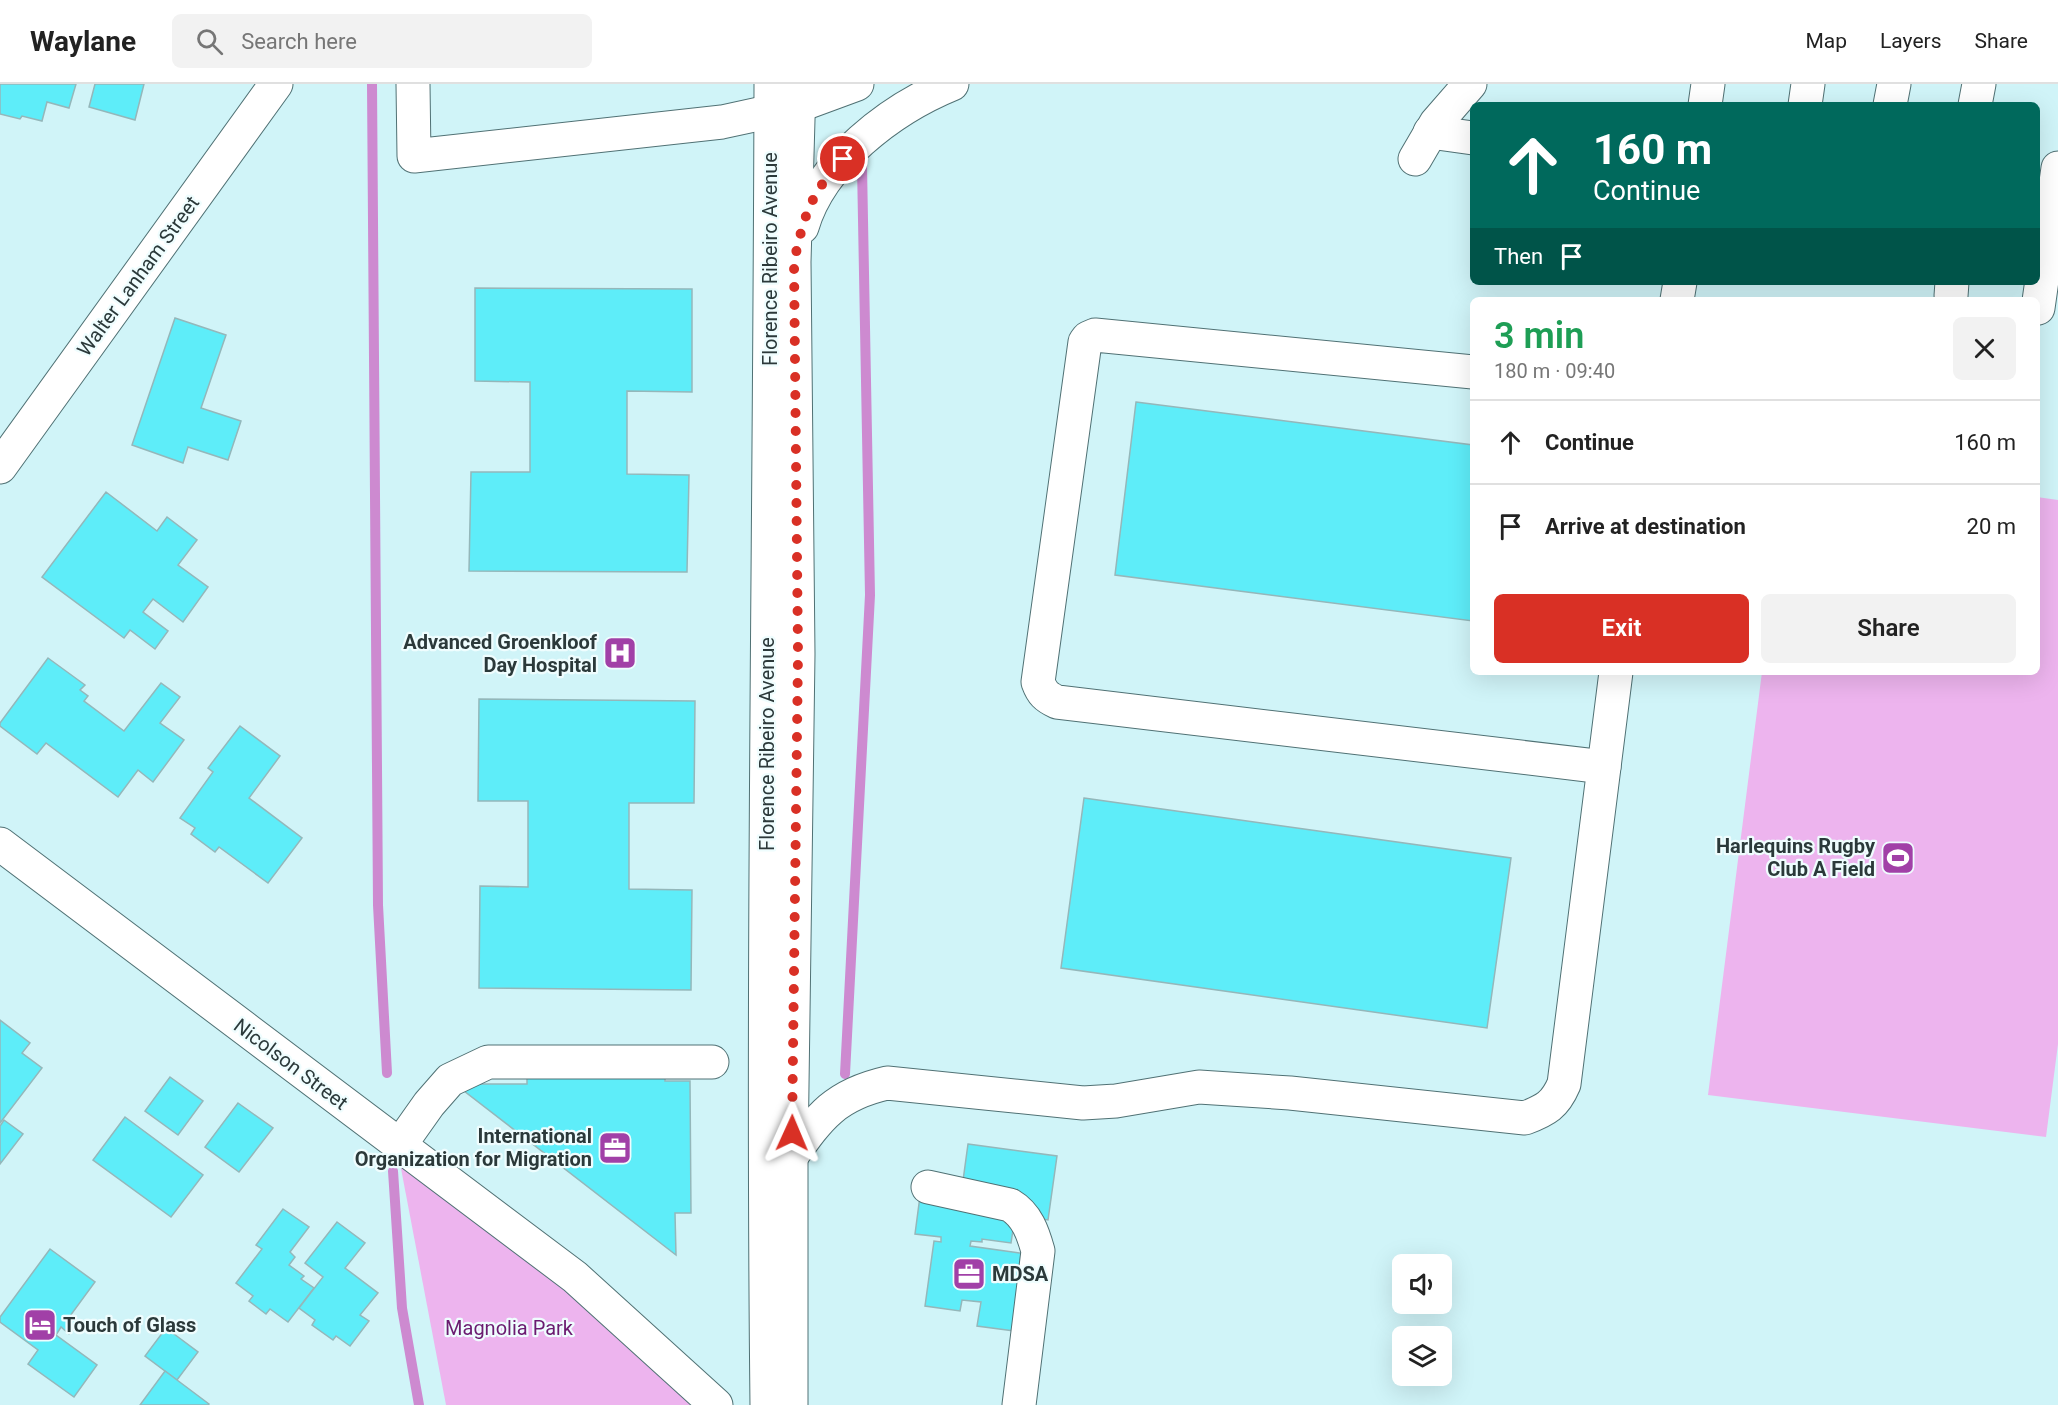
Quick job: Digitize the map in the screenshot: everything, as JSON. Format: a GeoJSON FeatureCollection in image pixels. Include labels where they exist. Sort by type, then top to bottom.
{"type":"FeatureCollection","features":[{"type":"Feature","properties":{"kind":"main road","name":"Walter Lanham Street"},"geometry":{"type":"LineString","coordinates":[[0,467],[276,84]]}},
{"type":"Feature","properties":{"kind":"main road"},"geometry":{"type":"LineString","coordinates":[[413,84],[414,156],[722,122],[785,96],[857,84]]}},
{"type":"Feature","properties":{"kind":"main road"},"geometry":{"type":"LineString","coordinates":[[794,262],[809,205],[831,172],[873,130],[933,92],[952,84]]}},
{"type":"Feature","properties":{"kind":"main road"},"geometry":{"type":"LineString","coordinates":[[1470,84],[1436,123],[1423,146],[1470,138]]}},
{"type":"Feature","properties":{"kind":"main road"},"geometry":{"type":"LineString","coordinates":[[1705,102],[1708,84]]}},
{"type":"Feature","properties":{"kind":"main road"},"geometry":{"type":"LineString","coordinates":[[1805,102],[1808,84]]}},
{"type":"Feature","properties":{"kind":"main road"},"geometry":{"type":"LineString","coordinates":[[1891,102],[1894,84]]}},
{"type":"Feature","properties":{"kind":"main road"},"geometry":{"type":"LineString","coordinates":[[1976,102],[1979,84]]}},
{"type":"Feature","properties":{"kind":"main road","name":"Florence Ribeiro Avenue"},"geometry":{"type":"LineString","coordinates":[[785,96],[794,262],[798,654],[791,1157],[791,1405]]}},
{"type":"Feature","properties":{"kind":"main road","name":"Florence Ribeiro Avenue"},"geometry":{"type":"LineString","coordinates":[[767,1405],[764,1147],[771,261],[785,96]]}},
{"type":"Feature","properties":{"kind":"main road"},"geometry":{"type":"LineString","coordinates":[[2040,297],[2058,168]]}},
{"type":"Feature","properties":{"kind":"main road"},"geometry":{"type":"LineString","coordinates":[[1470,372],[1095,334],[1090,336],[1085,342],[1038,682],[1041,691],[1057,702],[1604,767]]}},
{"type":"Feature","properties":{"kind":"main road"},"geometry":{"type":"LineString","coordinates":[[791,1157],[813,1126],[840,1100],[868,1087],[886,1083],[1083,1103],[1116,1101],[1199,1087],[1290,1093],[1525,1118],[1545,1111],[1559,1097],[1564,1084],[1616,675]]}},
{"type":"Feature","properties":{"kind":"main road","name":"Nicolson Street"},"geometry":{"type":"LineString","coordinates":[[0,844],[575,1277],[716,1405]]}},
{"type":"Feature","properties":{"kind":"main road"},"geometry":{"type":"LineString","coordinates":[[400,1145],[429,1104],[450,1080],[488,1062],[712,1062]]}},
{"type":"Feature","properties":{"kind":"main road"},"geometry":{"type":"LineString","coordinates":[[928,1187],[1010,1205],[1016,1209],[1032,1230],[1038,1251],[1019,1405]]}},
{"type":"Feature","properties":{"kind":"green space","name":"Harlequins Rugby Club A Field"},"geometry":{"type":"Polygon","coordinates":[[[2040,497],[2058,500],[2058,1044],[2046,1137],[1708,1095],[1762,675],[2040,675],[2040,497]]]}},
{"type":"Feature","properties":{"kind":"green space","name":"Magnolia Park"},"geometry":{"type":"Polygon","coordinates":[[[395,1137],[725,1405],[446,1405],[395,1137]]]}},
{"type":"Feature","properties":{"kind":"building"},"geometry":{"type":"Polygon","coordinates":[[[0,84],[76,84],[69,108],[47,102],[42,121],[0,114],[0,84]]]}},
{"type":"Feature","properties":{"kind":"building"},"geometry":{"type":"Polygon","coordinates":[[[95,84],[144,84],[135,120],[89,107],[95,84]]]}},
{"type":"Feature","properties":{"kind":"building"},"geometry":{"type":"Polygon","coordinates":[[[475,288],[692,289],[692,392],[627,391],[627,474],[689,475],[687,572],[469,571],[471,472],[530,472],[530,382],[475,381],[475,288]]]}},
{"type":"Feature","properties":{"kind":"building"},"geometry":{"type":"Polygon","coordinates":[[[175,318],[226,335],[201,408],[241,421],[228,460],[188,447],[183,463],[132,445],[175,318]]]}},
{"type":"Feature","properties":{"kind":"building"},"geometry":{"type":"Polygon","coordinates":[[[1136,402],[1470,445],[1470,621],[1115,575],[1136,402]]]}},
{"type":"Feature","properties":{"kind":"building"},"geometry":{"type":"Polygon","coordinates":[[[106,492],[157,531],[167,517],[197,540],[178,565],[208,587],[183,622],[153,599],[143,612],[168,631],[155,649],[130,630],[124,638],[42,577],[106,492]]]}},
{"type":"Feature","properties":{"kind":"building"},"geometry":{"type":"Polygon","coordinates":[[[48,658],[85,685],[80,690],[88,696],[84,701],[124,731],[161,683],[180,697],[160,723],[184,740],[153,782],[138,770],[118,797],[46,743],[37,754],[0,726],[48,658]]]}},
{"type":"Feature","properties":{"kind":"building"},"geometry":{"type":"Polygon","coordinates":[[[479,699],[695,701],[694,803],[629,803],[629,889],[692,890],[691,990],[479,988],[480,886],[528,887],[528,801],[478,801],[479,699]]]}},
{"type":"Feature","properties":{"kind":"building"},"geometry":{"type":"Polygon","coordinates":[[[240,726],[280,756],[249,798],[302,838],[268,883],[219,847],[215,852],[191,834],[195,828],[180,818],[213,772],[208,768],[240,726]]]}},
{"type":"Feature","properties":{"kind":"building"},"geometry":{"type":"Polygon","coordinates":[[[1084,798],[1511,858],[1487,1028],[1061,968],[1084,798]]]}},
{"type":"Feature","properties":{"kind":"building"},"geometry":{"type":"Polygon","coordinates":[[[0,1020],[30,1043],[22,1053],[42,1068],[0,1123],[0,1020]]]}},
{"type":"Feature","properties":{"kind":"building","name":"International Organization for Migration"},"geometry":{"type":"Polygon","coordinates":[[[665,1071],[665,1081],[690,1081],[691,1213],[675,1213],[676,1255],[455,1084],[527,1084],[527,1077],[665,1071]]]}},
{"type":"Feature","properties":{"kind":"building"},"geometry":{"type":"Polygon","coordinates":[[[170,1077],[203,1101],[178,1135],[145,1111],[170,1077]]]}},
{"type":"Feature","properties":{"kind":"building"},"geometry":{"type":"Polygon","coordinates":[[[238,1103],[273,1128],[239,1172],[205,1147],[238,1103]]]}},
{"type":"Feature","properties":{"kind":"building"},"geometry":{"type":"Polygon","coordinates":[[[125,1117],[203,1175],[171,1217],[93,1160],[125,1117]]]}},
{"type":"Feature","properties":{"kind":"building"},"geometry":{"type":"Polygon","coordinates":[[[4,1120],[23,1134],[0,1164],[0,1126],[4,1120]]]}},
{"type":"Feature","properties":{"kind":"building"},"geometry":{"type":"Polygon","coordinates":[[[968,1144],[1057,1156],[1048,1220],[1023,1216],[962,1188],[968,1144]]]}},
{"type":"Feature","properties":{"kind":"building"},"geometry":{"type":"Polygon","coordinates":[[[920,1196],[1016,1210],[1011,1243],[982,1239],[982,1242],[971,1241],[970,1246],[1033,1255],[1022,1332],[977,1326],[981,1302],[962,1300],[960,1311],[925,1306],[934,1241],[941,1242],[941,1237],[915,1234],[920,1196]]]}},
{"type":"Feature","properties":{"kind":"building"},"geometry":{"type":"Polygon","coordinates":[[[283,1209],[309,1227],[290,1252],[295,1257],[289,1265],[304,1276],[301,1279],[314,1288],[288,1322],[270,1309],[266,1314],[249,1301],[253,1296],[236,1283],[262,1249],[256,1245],[283,1209]]]}},
{"type":"Feature","properties":{"kind":"building"},"geometry":{"type":"Polygon","coordinates":[[[337,1222],[365,1243],[345,1268],[378,1293],[360,1315],[369,1321],[350,1346],[336,1336],[333,1340],[312,1325],[315,1320],[299,1308],[323,1277],[305,1263],[337,1222]]]}},
{"type":"Feature","properties":{"kind":"building","name":"Touch of Glass"},"geometry":{"type":"Polygon","coordinates":[[[50,1249],[95,1282],[70,1316],[79,1321],[69,1334],[61,1327],[56,1335],[97,1365],[74,1397],[28,1364],[38,1350],[0,1322],[0,1317],[50,1249]]]}},
{"type":"Feature","properties":{"kind":"building"},"geometry":{"type":"Polygon","coordinates":[[[166,1328],[198,1352],[177,1380],[145,1356],[166,1328]]]}},
{"type":"Feature","properties":{"kind":"building"},"geometry":{"type":"Polygon","coordinates":[[[165,1371],[209,1404],[140,1405],[165,1371]]]}},
{"type":"Feature","properties":{"kind":"waterway"},"geometry":{"type":"LineString","coordinates":[[372,84],[378,905],[387,1073]]}},
{"type":"Feature","properties":{"kind":"waterway"},"geometry":{"type":"LineString","coordinates":[[845,1074],[870,595],[862,166]]}},
{"type":"Feature","properties":{"kind":"waterway"},"geometry":{"type":"LineString","coordinates":[[393,1171],[402,1308],[419,1405]]}},
{"type":"Feature","properties":{"kind":"place","name":"Advanced Groenkloof Day Hospital"},"geometry":{"type":"Point","coordinates":[620,653]}},
{"type":"Feature","properties":{"kind":"place","name":"Harlequins Rugby Club A Field"},"geometry":{"type":"Point","coordinates":[1898,858]}},
{"type":"Feature","properties":{"kind":"place","name":"International Organization for Migration"},"geometry":{"type":"Point","coordinates":[615,1148]}},
{"type":"Feature","properties":{"kind":"place","name":"MDSA"},"geometry":{"type":"Point","coordinates":[969,1274]}},
{"type":"Feature","properties":{"kind":"place","name":"Touch of Glass"},"geometry":{"type":"Point","coordinates":[40,1325]}},
{"type":"Feature","properties":{"kind":"route"},"geometry":{"type":"LineString","coordinates":[[792,1133],[798,654],[794,262],[809,205],[817,190],[843,159]]}}]}
